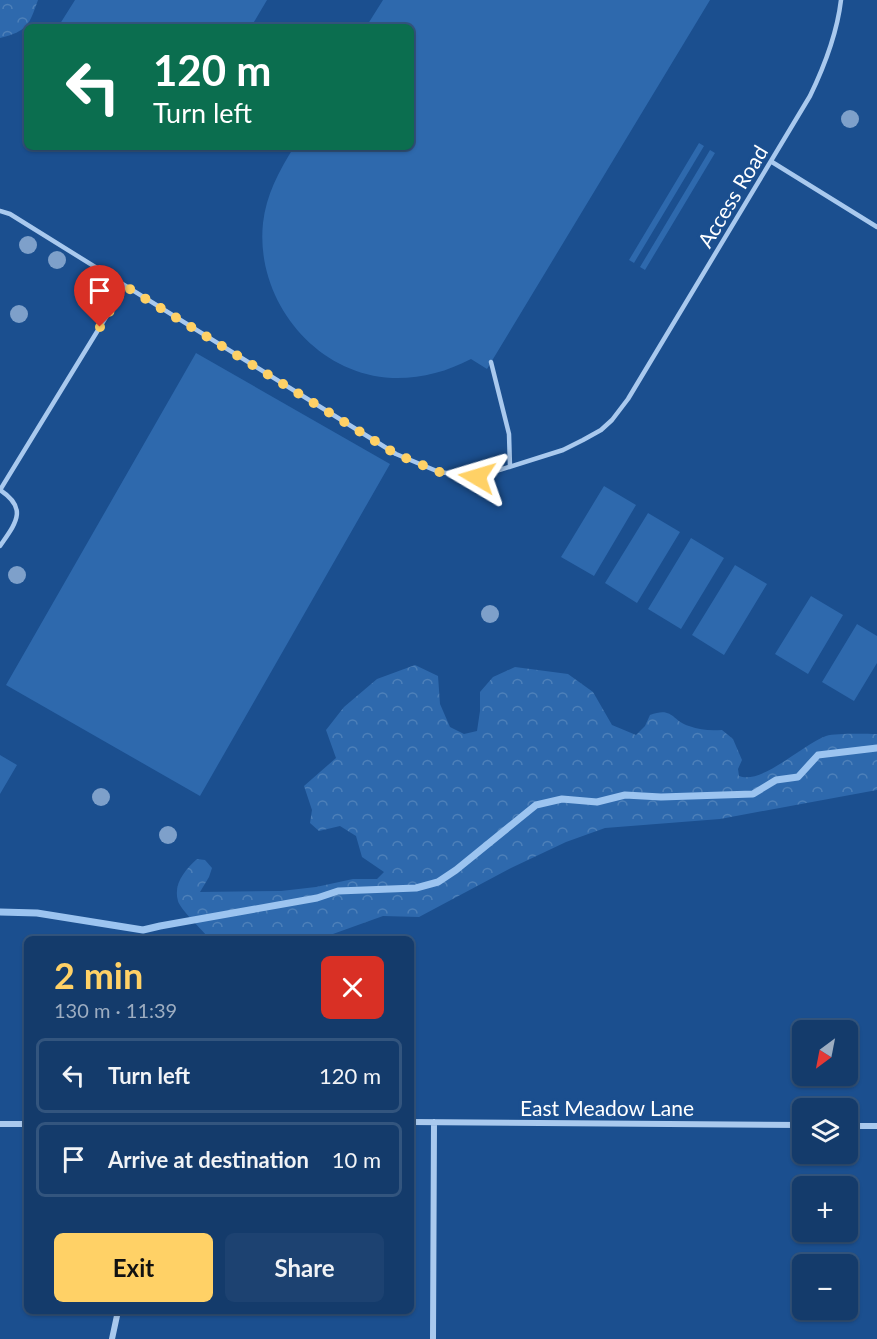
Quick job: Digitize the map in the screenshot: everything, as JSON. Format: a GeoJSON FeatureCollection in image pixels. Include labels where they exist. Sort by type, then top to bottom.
{"type":"FeatureCollection","features":[{"type":"Feature","properties":{"kind":"street","name":"East Meadow Lane"},"geometry":{"type":"LineString","coordinates":[[414,1122],[792,1125]]}},
{"type":"Feature","properties":{"kind":"street"},"geometry":{"type":"LineString","coordinates":[[433,1339],[434,1122]]}},
{"type":"Feature","properties":{"kind":"street"},"geometry":{"type":"LineString","coordinates":[[0,1124],[24,1124]]}},
{"type":"Feature","properties":{"kind":"street"},"geometry":{"type":"LineString","coordinates":[[858,1126],[877,1126]]}},
{"type":"Feature","properties":{"kind":"street"},"geometry":{"type":"LineString","coordinates":[[112,1339],[117,1314]]}},
{"type":"Feature","properties":{"kind":"lane","name":"Access Road"},"geometry":{"type":"LineString","coordinates":[[0,211],[10,214],[396,454],[439,472],[477,477],[562,450],[601,430],[612,420],[628,399],[810,96],[832,44],[841,0]]}},
{"type":"Feature","properties":{"kind":"lane"},"geometry":{"type":"LineString","coordinates":[[772,162],[877,227]]}},
{"type":"Feature","properties":{"kind":"lane"},"geometry":{"type":"LineString","coordinates":[[0,546],[18,517],[10,496],[0,490],[125,286]]}},
{"type":"Feature","properties":{"kind":"lane"},"geometry":{"type":"LineString","coordinates":[[492,362],[509,434],[510,467]]}},
{"type":"Feature","properties":{"kind":"green space"},"geometry":{"type":"Polygon","coordinates":[[[0,0],[38,0],[32,16],[27,24],[24,24],[24,28],[16,33],[0,38],[0,0]]]}},
{"type":"Feature","properties":{"kind":"green space"},"geometry":{"type":"Polygon","coordinates":[[[75,0],[267,0],[253,24],[60,24],[75,0]]]}},
{"type":"Feature","properties":{"kind":"green space"},"geometry":{"type":"Polygon","coordinates":[[[383,0],[710,0],[487,369],[471,359],[433,374],[392,378],[364,373],[338,363],[315,347],[295,328],[280,304],[269,279],[263,251],[263,223],[274,184],[292,150],[414,150],[414,24],[368,24],[383,0]]]}},
{"type":"Feature","properties":{"kind":"green space"},"geometry":{"type":"Polygon","coordinates":[[[699,143],[704,146],[634,263],[629,260],[699,143]]]}},
{"type":"Feature","properties":{"kind":"green space"},"geometry":{"type":"Polygon","coordinates":[[[710,150],[715,153],[645,270],[640,267],[710,150]]]}},
{"type":"Feature","properties":{"kind":"green space"},"geometry":{"type":"Polygon","coordinates":[[[196,353],[390,464],[200,796],[6,685],[196,353]]]}},
{"type":"Feature","properties":{"kind":"green space"},"geometry":{"type":"Polygon","coordinates":[[[604,486],[636,505],[594,576],[561,557],[604,486]]]}},
{"type":"Feature","properties":{"kind":"green space"},"geometry":{"type":"Polygon","coordinates":[[[648,513],[680,532],[637,603],[605,583],[648,513]]]}},
{"type":"Feature","properties":{"kind":"green space"},"geometry":{"type":"Polygon","coordinates":[[[691,538],[724,558],[681,629],[648,609],[691,538]]]}},
{"type":"Feature","properties":{"kind":"green space"},"geometry":{"type":"Polygon","coordinates":[[[735,565],[767,584],[724,655],[692,635],[735,565]]]}},
{"type":"Feature","properties":{"kind":"green space"},"geometry":{"type":"Polygon","coordinates":[[[811,596],[843,615],[808,674],[775,654],[811,596]]]}},
{"type":"Feature","properties":{"kind":"green space"},"geometry":{"type":"Polygon","coordinates":[[[857,624],[877,636],[877,663],[854,701],[822,682],[857,624]]]}},
{"type":"Feature","properties":{"kind":"green space"},"geometry":{"type":"Polygon","coordinates":[[[415,665],[438,676],[440,704],[450,727],[464,734],[477,731],[480,692],[493,677],[515,667],[568,674],[593,692],[612,725],[636,735],[645,726],[650,715],[663,712],[683,724],[705,730],[722,730],[733,739],[742,760],[738,769],[739,776],[748,777],[771,769],[826,736],[877,734],[877,790],[720,819],[605,828],[566,842],[511,868],[419,917],[383,916],[327,936],[207,936],[183,909],[177,895],[181,878],[197,859],[205,860],[212,868],[200,892],[281,891],[316,887],[353,879],[377,879],[384,872],[362,857],[356,836],[340,826],[319,831],[310,823],[312,810],[304,786],[336,758],[326,730],[344,707],[377,679],[415,665]]]}},
{"type":"Feature","properties":{"kind":"green space"},"geometry":{"type":"Polygon","coordinates":[[[0,755],[17,765],[0,794],[0,755]]]}},
{"type":"Feature","properties":{"kind":"waterway"},"geometry":{"type":"LineString","coordinates":[[0,912],[37,913],[143,930],[317,898],[338,891],[416,888],[438,882],[456,870],[536,805],[562,799],[597,802],[625,795],[661,797],[753,794],[776,780],[798,777],[818,755],[877,748]]}},
{"type":"Feature","properties":{"kind":"route"},"geometry":{"type":"LineString","coordinates":[[100,327],[125,286],[396,454],[439,472],[477,477]]}}]}
